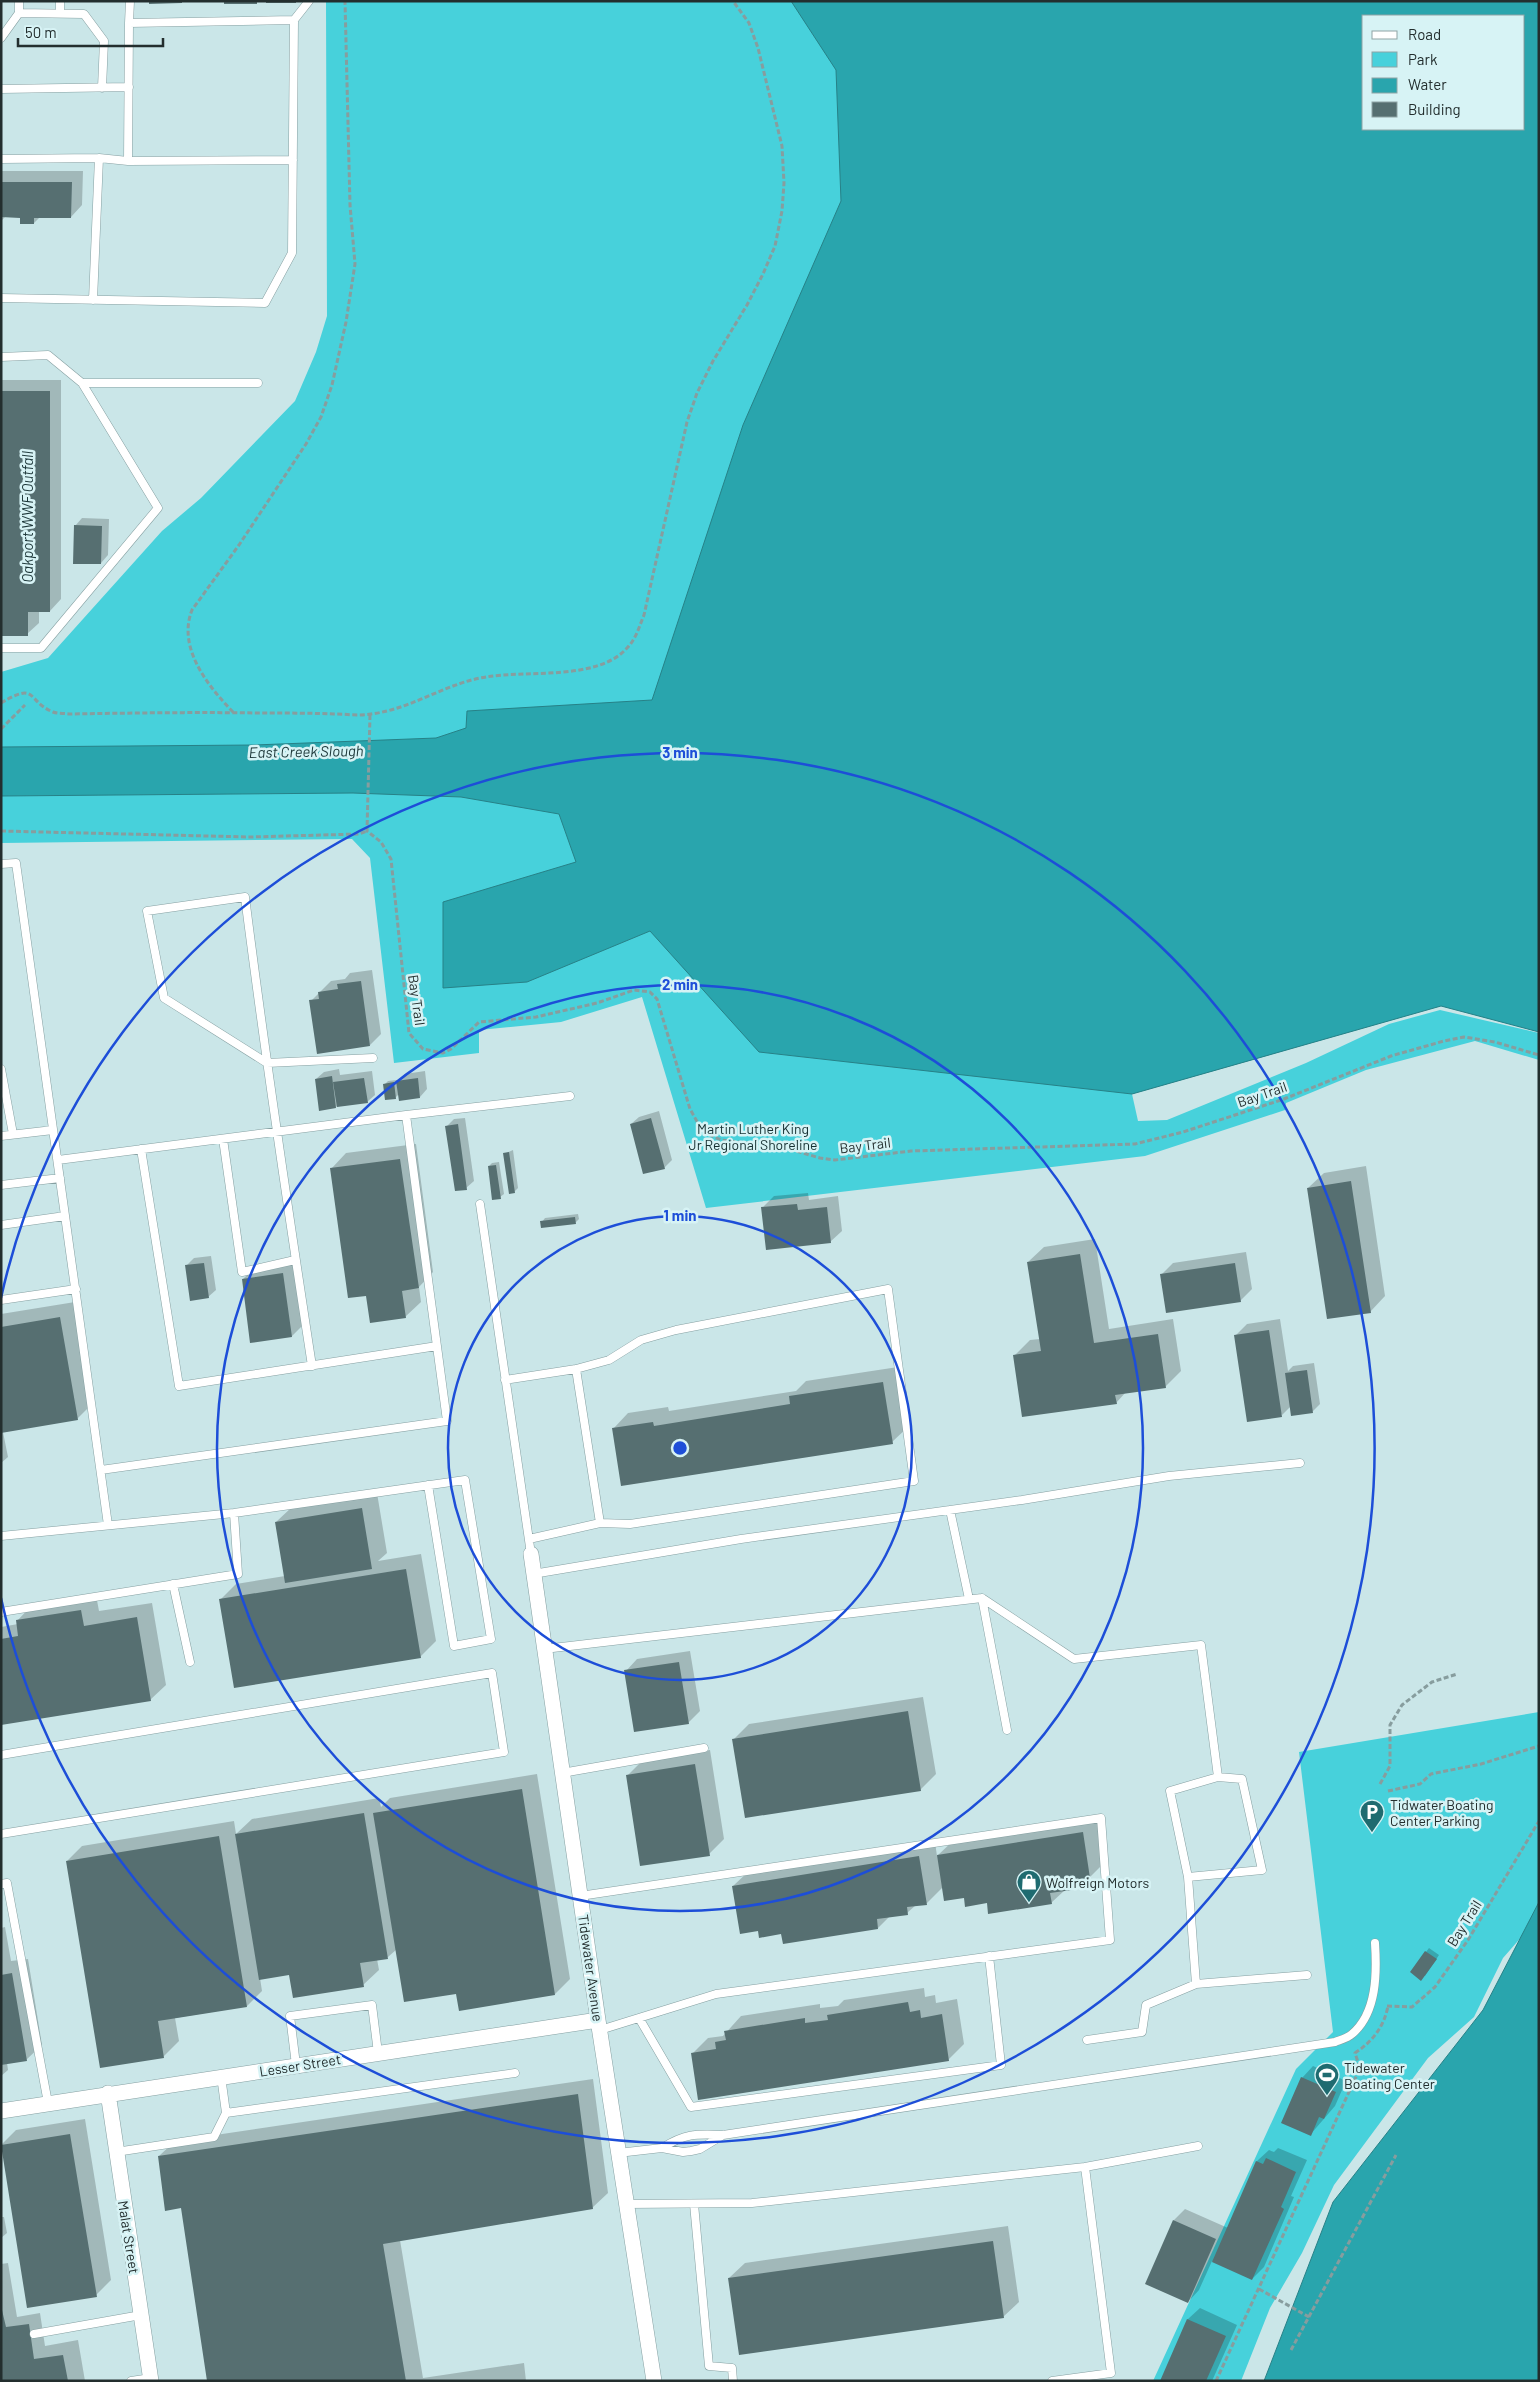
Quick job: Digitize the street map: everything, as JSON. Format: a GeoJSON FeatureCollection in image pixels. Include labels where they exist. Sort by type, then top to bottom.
{"type":"FeatureCollection","features":[{"type":"Feature","properties":{"kind":"street","name":"Tidewater Avenue"},"geometry":{"type":"LineString","coordinates":[[530,1546],[618,2153],[654,2381]]}},
{"type":"Feature","properties":{"kind":"street","name":"Lesser Street"},"geometry":{"type":"LineString","coordinates":[[1,2111],[378,2053],[599,2025]]}},
{"type":"Feature","properties":{"kind":"street","name":"Malat Street"},"geometry":{"type":"LineString","coordinates":[[108,2094],[151,2379]]}},
{"type":"Feature","properties":{"kind":"lane"},"geometry":{"type":"LineString","coordinates":[[1,38],[19,13],[19,1]]}},
{"type":"Feature","properties":{"kind":"lane"},"geometry":{"type":"LineString","coordinates":[[60,1],[60,14]]}},
{"type":"Feature","properties":{"kind":"lane"},"geometry":{"type":"LineString","coordinates":[[128,161],[130,1]]}},
{"type":"Feature","properties":{"kind":"lane"},"geometry":{"type":"LineString","coordinates":[[1,298],[265,303],[292,253],[294,20],[309,1]]}},
{"type":"Feature","properties":{"kind":"lane"},"geometry":{"type":"LineString","coordinates":[[19,13],[84,14],[104,41],[102,88]]}},
{"type":"Feature","properties":{"kind":"lane"},"geometry":{"type":"LineString","coordinates":[[130,23],[294,20]]}},
{"type":"Feature","properties":{"kind":"lane"},"geometry":{"type":"LineString","coordinates":[[1,90],[128,87]]}},
{"type":"Feature","properties":{"kind":"lane"},"geometry":{"type":"LineString","coordinates":[[1,159],[99,158],[128,161],[293,160]]}},
{"type":"Feature","properties":{"kind":"lane"},"geometry":{"type":"LineString","coordinates":[[93,300],[99,158]]}},
{"type":"Feature","properties":{"kind":"lane"},"geometry":{"type":"LineString","coordinates":[[1,357],[48,355],[82,383],[158,508],[41,648],[1,648]]}},
{"type":"Feature","properties":{"kind":"lane"},"geometry":{"type":"LineString","coordinates":[[82,383],[258,383]]}},
{"type":"Feature","properties":{"kind":"lane"},"geometry":{"type":"LineString","coordinates":[[1,864],[16,863],[108,1525]]}},
{"type":"Feature","properties":{"kind":"lane"},"geometry":{"type":"LineString","coordinates":[[312,1366],[276,1132],[266,1063],[244,897],[147,911],[164,998],[266,1063],[373,1058]]}},
{"type":"Feature","properties":{"kind":"lane"},"geometry":{"type":"LineString","coordinates":[[1,1069],[13,1134]]}},
{"type":"Feature","properties":{"kind":"lane"},"geometry":{"type":"LineString","coordinates":[[58,1160],[570,1096]]}},
{"type":"Feature","properties":{"kind":"lane"},"geometry":{"type":"LineString","coordinates":[[101,1470],[447,1421],[406,1115]]}},
{"type":"Feature","properties":{"kind":"lane"},"geometry":{"type":"LineString","coordinates":[[1,1136],[54,1130]]}},
{"type":"Feature","properties":{"kind":"lane"},"geometry":{"type":"LineString","coordinates":[[223,1138],[242,1272],[296,1260]]}},
{"type":"Feature","properties":{"kind":"lane"},"geometry":{"type":"LineString","coordinates":[[141,1149],[179,1386],[437,1346]]}},
{"type":"Feature","properties":{"kind":"lane"},"geometry":{"type":"LineString","coordinates":[[1,1185],[60,1178]]}},
{"type":"Feature","properties":{"kind":"lane"},"geometry":{"type":"LineString","coordinates":[[480,1204],[505,1380],[530,1546],[600,1523],[630,1524],[914,1481],[888,1289],[676,1330],[641,1340],[609,1360],[576,1369],[505,1380]]}},
{"type":"Feature","properties":{"kind":"lane"},"geometry":{"type":"LineString","coordinates":[[1,1225],[66,1216]]}},
{"type":"Feature","properties":{"kind":"lane"},"geometry":{"type":"LineString","coordinates":[[1,1300],[76,1289]]}},
{"type":"Feature","properties":{"kind":"lane"},"geometry":{"type":"LineString","coordinates":[[576,1369],[600,1523]]}},
{"type":"Feature","properties":{"kind":"lane"},"geometry":{"type":"LineString","coordinates":[[533,1574],[741,1540],[1170,1476],[1300,1463]]}},
{"type":"Feature","properties":{"kind":"lane"},"geometry":{"type":"LineString","coordinates":[[1,1536],[234,1513],[428,1485],[465,1480],[491,1639],[454,1646],[428,1485]]}},
{"type":"Feature","properties":{"kind":"lane"},"geometry":{"type":"LineString","coordinates":[[950,1510],[969,1599]]}},
{"type":"Feature","properties":{"kind":"lane"},"geometry":{"type":"LineString","coordinates":[[1,1612],[238,1574],[234,1513]]}},
{"type":"Feature","properties":{"kind":"lane"},"geometry":{"type":"LineString","coordinates":[[174,1584],[190,1662]]}},
{"type":"Feature","properties":{"kind":"lane"},"geometry":{"type":"LineString","coordinates":[[982,1598],[1006,1730]]}},
{"type":"Feature","properties":{"kind":"lane"},"geometry":{"type":"LineString","coordinates":[[544,1649],[982,1598],[1074,1659],[1201,1646],[1218,1777]]}},
{"type":"Feature","properties":{"kind":"lane"},"geometry":{"type":"LineString","coordinates":[[1,1755],[492,1673],[504,1752],[1,1834]]}},
{"type":"Feature","properties":{"kind":"lane"},"geometry":{"type":"LineString","coordinates":[[562,1774],[704,1748]]}},
{"type":"Feature","properties":{"kind":"lane"},"geometry":{"type":"LineString","coordinates":[[1188,1877],[1262,1870],[1242,1780],[1218,1777],[1170,1791],[1188,1877],[1196,1984]]}},
{"type":"Feature","properties":{"kind":"lane"},"geometry":{"type":"LineString","coordinates":[[580,1896],[1101,1818],[1110,1940],[716,1994],[639,2018],[599,2025]]}},
{"type":"Feature","properties":{"kind":"lane"},"geometry":{"type":"LineString","coordinates":[[1,1884],[7,1883],[48,2103]]}},
{"type":"Feature","properties":{"kind":"lane"},"geometry":{"type":"LineString","coordinates":[[662,2148],[680,2137],[697,2134],[723,2135],[1335,2042],[1351,2036],[1361,2026],[1369,2012],[1376,1963],[1375,1943]]}},
{"type":"Feature","properties":{"kind":"lane"},"geometry":{"type":"LineString","coordinates":[[639,2018],[691,2107],[1001,2065],[988,1956]]}},
{"type":"Feature","properties":{"kind":"lane"},"geometry":{"type":"LineString","coordinates":[[1087,2040],[1142,2032],[1146,2005],[1196,1984],[1308,1976]]}},
{"type":"Feature","properties":{"kind":"lane"},"geometry":{"type":"LineString","coordinates":[[296,2065],[290,2016],[372,2005],[378,2053]]}},
{"type":"Feature","properties":{"kind":"lane"},"geometry":{"type":"LineString","coordinates":[[226,2113],[515,2073]]}},
{"type":"Feature","properties":{"kind":"lane"},"geometry":{"type":"LineString","coordinates":[[116,2152],[214,2137],[226,2113],[221,2076]]}},
{"type":"Feature","properties":{"kind":"lane"},"geometry":{"type":"LineString","coordinates":[[618,2153],[662,2148],[683,2152],[700,2149],[723,2135]]}},
{"type":"Feature","properties":{"kind":"lane"},"geometry":{"type":"LineString","coordinates":[[626,2204],[752,2203],[1085,2167],[1198,2146]]}},
{"type":"Feature","properties":{"kind":"lane"},"geometry":{"type":"LineString","coordinates":[[1052,2381],[1112,2373],[1085,2167]]}},
{"type":"Feature","properties":{"kind":"lane"},"geometry":{"type":"LineString","coordinates":[[694,2204],[709,2366],[732,2368],[733,2381]]}},
{"type":"Feature","properties":{"kind":"lane"},"geometry":{"type":"LineString","coordinates":[[34,2334],[141,2315]]}},
{"type":"Feature","properties":{"kind":"lane"},"geometry":{"type":"LineString","coordinates":[[132,2381],[151,2379]]}},
{"type":"Feature","properties":{"kind":"path"},"geometry":{"type":"LineString","coordinates":[[233,712],[218,696],[199,668],[187,635],[188,622],[192,610],[239,545],[306,444],[322,417],[332,386],[356,264],[350,205],[345,1]]}},
{"type":"Feature","properties":{"kind":"path"},"geometry":{"type":"LineString","coordinates":[[1,703],[18,693],[27,693],[54,712],[70,714],[233,712],[370,714],[410,704],[461,683],[483,677],[513,673],[584,670],[599,666],[615,658],[627,648],[637,634],[644,615],[690,415],[697,393],[713,361],[747,305],[763,274],[775,246],[782,211],[784,182],[782,146],[758,48],[749,23],[733,1]]}},
{"type":"Feature","properties":{"kind":"path"},"geometry":{"type":"LineString","coordinates":[[1,729],[26,705]]}},
{"type":"Feature","properties":{"kind":"path"},"geometry":{"type":"LineString","coordinates":[[1,831],[250,837],[359,834],[367,831],[370,714]]}},
{"type":"Feature","properties":{"kind":"path","name":"Bay Trail"},"geometry":{"type":"LineString","coordinates":[[367,831],[381,842],[390,859],[409,1033],[423,1049],[443,1053],[451,1049],[479,1022],[536,1018],[597,1003],[634,990],[650,992],[657,999],[690,1109],[698,1125],[708,1134],[721,1140],[782,1146],[820,1158],[835,1160],[911,1151],[1135,1144],[1183,1132],[1284,1099],[1391,1056],[1444,1041],[1464,1037],[1472,1038],[1495,1042],[1539,1055]]}},
{"type":"Feature","properties":{"kind":"path"},"geometry":{"type":"LineString","coordinates":[[1380,1784],[1390,1766],[1390,1724],[1402,1705],[1432,1682],[1457,1674]]}},
{"type":"Feature","properties":{"kind":"path"},"geometry":{"type":"LineString","coordinates":[[1388,1791],[1420,1784],[1431,1774],[1481,1764],[1539,1746]]}},
{"type":"Feature","properties":{"kind":"path","name":"Bay Trail"},"geometry":{"type":"LineString","coordinates":[[1259,2289],[1360,2068],[1355,2053],[1376,2035],[1382,2027],[1388,2006],[1408,2009],[1435,1987],[1468,1940],[1539,1821]]}},
{"type":"Feature","properties":{"kind":"path"},"geometry":{"type":"LineString","coordinates":[[1291,2350],[1396,2155]]}},
{"type":"Feature","properties":{"kind":"path"},"geometry":{"type":"LineString","coordinates":[[1216,2381],[1259,2289],[1309,2317]]}},
{"type":"Feature","properties":{"kind":"green space","name":"Martin Luther King Jr Regional Shoreline"},"geometry":{"type":"Polygon","coordinates":[[[326,1],[1539,1],[1539,1032],[1441,1006],[1132,1094],[1138,1121],[1167,1120],[1306,1063],[1389,1024],[1440,1010],[1539,1033],[1539,1060],[1475,1041],[1366,1070],[1286,1103],[1285,1110],[1145,1156],[706,1208],[642,997],[561,1022],[479,1030],[479,1053],[394,1063],[370,858],[352,839],[1,843],[1,672],[48,658],[162,531],[201,498],[295,401],[316,352],[327,316],[326,1]]]}},
{"type":"Feature","properties":{"kind":"green space"},"geometry":{"type":"Polygon","coordinates":[[[1539,1712],[1539,1917],[1503,1958],[1474,2017],[1428,2058],[1334,2185],[1302,2253],[1270,2308],[1241,2381],[1153,2381],[1296,2069],[1333,2032],[1299,1752],[1539,1712]]]}},
{"type":"Feature","properties":{"kind":"water","name":"East Creek Slough"},"geometry":{"type":"Polygon","coordinates":[[[791,1],[1539,1],[1539,1032],[1441,1006],[1132,1094],[759,1052],[650,931],[527,982],[443,988],[443,902],[576,862],[559,814],[461,797],[353,793],[1,796],[1,747],[254,745],[436,738],[466,728],[467,711],[652,700],[743,425],[841,201],[836,70],[791,1]]]}},
{"type":"Feature","properties":{"kind":"water"},"geometry":{"type":"Polygon","coordinates":[[[1539,1902],[1539,2381],[1264,2381],[1333,2202],[1483,2010],[1539,1902]]]}},
{"type":"Feature","properties":{"kind":"building"},"geometry":{"type":"Polygon","coordinates":[[[149,1],[182,1],[182,3],[149,4],[149,1]]]}},
{"type":"Feature","properties":{"kind":"building"},"geometry":{"type":"Polygon","coordinates":[[[224,1],[257,1],[257,4],[224,4],[224,1]]]}},
{"type":"Feature","properties":{"kind":"building"},"geometry":{"type":"Polygon","coordinates":[[[266,1],[296,1],[296,3],[266,3],[266,1]]]}},
{"type":"Feature","properties":{"kind":"building"},"geometry":{"type":"Polygon","coordinates":[[[1,182],[72,182],[71,218],[34,218],[34,224],[20,224],[20,218],[1,217],[1,182]]]}},
{"type":"Feature","properties":{"kind":"building"},"geometry":{"type":"Polygon","coordinates":[[[1,391],[50,391],[50,612],[28,612],[28,636],[1,636],[1,391]]]}},
{"type":"Feature","properties":{"kind":"building"},"geometry":{"type":"Polygon","coordinates":[[[74,525],[102,526],[101,564],[73,564],[74,525]]]}},
{"type":"Feature","properties":{"kind":"building"},"geometry":{"type":"Polygon","coordinates":[[[361,981],[370,1046],[317,1054],[309,1000],[319,999],[318,992],[338,989],[337,984],[361,981]]]}},
{"type":"Feature","properties":{"kind":"building"},"geometry":{"type":"Polygon","coordinates":[[[332,1076],[336,1108],[319,1111],[315,1079],[332,1076]]]}},
{"type":"Feature","properties":{"kind":"building"},"geometry":{"type":"Polygon","coordinates":[[[364,1078],[368,1103],[337,1107],[333,1082],[364,1078]]]}},
{"type":"Feature","properties":{"kind":"building"},"geometry":{"type":"Polygon","coordinates":[[[418,1078],[420,1098],[399,1101],[396,1081],[418,1078]]]}},
{"type":"Feature","properties":{"kind":"building"},"geometry":{"type":"Polygon","coordinates":[[[394,1082],[396,1099],[385,1100],[383,1084],[394,1082]]]}},
{"type":"Feature","properties":{"kind":"building"},"geometry":{"type":"Polygon","coordinates":[[[651,1118],[665,1169],[643,1174],[630,1124],[651,1118]]]}},
{"type":"Feature","properties":{"kind":"building"},"geometry":{"type":"Polygon","coordinates":[[[458,1124],[467,1190],[455,1191],[445,1126],[458,1124]]]}},
{"type":"Feature","properties":{"kind":"building"},"geometry":{"type":"Polygon","coordinates":[[[509,1152],[515,1193],[509,1194],[503,1153],[509,1152]]]}},
{"type":"Feature","properties":{"kind":"building"},"geometry":{"type":"Polygon","coordinates":[[[400,1159],[419,1288],[402,1291],[406,1318],[370,1323],[366,1296],[348,1298],[330,1168],[400,1159]]]}},
{"type":"Feature","properties":{"kind":"building"},"geometry":{"type":"Polygon","coordinates":[[[496,1165],[501,1199],[492,1200],[488,1166],[496,1165]]]}},
{"type":"Feature","properties":{"kind":"building"},"geometry":{"type":"Polygon","coordinates":[[[1351,1181],[1371,1313],[1327,1319],[1307,1188],[1351,1181]]]}},
{"type":"Feature","properties":{"kind":"building"},"geometry":{"type":"Polygon","coordinates":[[[797,1204],[798,1210],[827,1207],[831,1243],[766,1250],[761,1207],[797,1204]]]}},
{"type":"Feature","properties":{"kind":"building"},"geometry":{"type":"Polygon","coordinates":[[[575,1217],[576,1224],[541,1228],[540,1221],[575,1217]]]}},
{"type":"Feature","properties":{"kind":"building"},"geometry":{"type":"Polygon","coordinates":[[[1080,1254],[1094,1343],[1158,1334],[1166,1388],[1115,1395],[1117,1404],[1022,1417],[1013,1355],[1041,1351],[1027,1262],[1080,1254]]]}},
{"type":"Feature","properties":{"kind":"building"},"geometry":{"type":"Polygon","coordinates":[[[204,1263],[209,1298],[190,1301],[185,1265],[204,1263]]]}},
{"type":"Feature","properties":{"kind":"building"},"geometry":{"type":"Polygon","coordinates":[[[1235,1263],[1241,1302],[1166,1313],[1160,1274],[1235,1263]]]}},
{"type":"Feature","properties":{"kind":"building"},"geometry":{"type":"Polygon","coordinates":[[[283,1273],[292,1337],[250,1343],[242,1279],[283,1273]]]}},
{"type":"Feature","properties":{"kind":"building"},"geometry":{"type":"Polygon","coordinates":[[[60,1317],[78,1420],[1,1433],[1,1327],[60,1317]]]}},
{"type":"Feature","properties":{"kind":"building"},"geometry":{"type":"Polygon","coordinates":[[[1269,1330],[1282,1417],[1247,1422],[1234,1335],[1269,1330]]]}},
{"type":"Feature","properties":{"kind":"building"},"geometry":{"type":"Polygon","coordinates":[[[1307,1370],[1313,1413],[1291,1416],[1285,1373],[1307,1370]]]}},
{"type":"Feature","properties":{"kind":"building"},"geometry":{"type":"Polygon","coordinates":[[[883,1382],[893,1444],[621,1486],[612,1428],[653,1422],[654,1426],[790,1404],[789,1396],[883,1382]]]}},
{"type":"Feature","properties":{"kind":"building"},"geometry":{"type":"Polygon","coordinates":[[[362,1508],[372,1569],[285,1583],[275,1522],[362,1508]]]}},
{"type":"Feature","properties":{"kind":"building"},"geometry":{"type":"Polygon","coordinates":[[[406,1569],[421,1658],[234,1688],[219,1599],[406,1569]]]}},
{"type":"Feature","properties":{"kind":"building"},"geometry":{"type":"Polygon","coordinates":[[[81,1610],[84,1626],[137,1617],[151,1701],[1,1725],[1,1639],[18,1636],[16,1620],[81,1610]]]}},
{"type":"Feature","properties":{"kind":"building"},"geometry":{"type":"Polygon","coordinates":[[[679,1662],[689,1724],[634,1732],[624,1670],[679,1662]]]}},
{"type":"Feature","properties":{"kind":"building"},"geometry":{"type":"Polygon","coordinates":[[[908,1711],[921,1791],[745,1818],[732,1739],[908,1711]]]}},
{"type":"Feature","properties":{"kind":"building"},"geometry":{"type":"Polygon","coordinates":[[[695,1764],[710,1856],[640,1866],[626,1775],[695,1764]]]}},
{"type":"Feature","properties":{"kind":"building"},"geometry":{"type":"Polygon","coordinates":[[[522,1789],[555,1995],[459,2011],[456,1994],[404,2002],[373,1813],[522,1789]]]}},
{"type":"Feature","properties":{"kind":"building"},"geometry":{"type":"Polygon","coordinates":[[[364,1813],[388,1959],[360,1963],[364,1987],[293,1998],[289,1975],[259,1980],[235,1834],[364,1813]]]}},
{"type":"Feature","properties":{"kind":"building"},"geometry":{"type":"Polygon","coordinates":[[[1083,1832],[1090,1878],[1070,1882],[1072,1890],[1050,1893],[1052,1904],[988,1914],[987,1903],[965,1907],[964,1898],[944,1901],[937,1855],[1083,1832]]]}},
{"type":"Feature","properties":{"kind":"building"},"geometry":{"type":"Polygon","coordinates":[[[219,1836],[247,2007],[158,2021],[164,2058],[100,2068],[66,1861],[219,1836]]]}},
{"type":"Feature","properties":{"kind":"building"},"geometry":{"type":"Polygon","coordinates":[[[919,1856],[927,1905],[907,1907],[908,1915],[877,1919],[878,1929],[783,1944],[781,1934],[759,1938],[758,1931],[740,1934],[732,1886],[919,1856]]]}},
{"type":"Feature","properties":{"kind":"building"},"geometry":{"type":"Polygon","coordinates":[[[1425,1951],[1437,1959],[1421,1981],[1410,1972],[1425,1951]]]}},
{"type":"Feature","properties":{"kind":"building"},"geometry":{"type":"Polygon","coordinates":[[[12,1973],[27,2061],[1,2065],[1,1975],[12,1973]]]}},
{"type":"Feature","properties":{"kind":"building"},"geometry":{"type":"Polygon","coordinates":[[[908,2002],[910,2012],[920,2010],[921,2018],[942,2014],[949,2061],[698,2100],[691,2053],[716,2049],[715,2042],[726,2040],[724,2031],[805,2018],[805,2023],[828,2020],[827,2015],[908,2002]]]}},
{"type":"Feature","properties":{"kind":"building"},"geometry":{"type":"Polygon","coordinates":[[[1301,2077],[1336,2092],[1324,2119],[1319,2117],[1311,2136],[1281,2123],[1301,2077]]]}},
{"type":"Feature","properties":{"kind":"building"},"geometry":{"type":"Polygon","coordinates":[[[578,2094],[593,2209],[383,2244],[406,2381],[207,2381],[181,2208],[165,2211],[158,2156],[578,2094]]]}},
{"type":"Feature","properties":{"kind":"building"},"geometry":{"type":"Polygon","coordinates":[[[70,2134],[97,2297],[27,2308],[1,2145],[70,2134]]]}},
{"type":"Feature","properties":{"kind":"building"},"geometry":{"type":"Polygon","coordinates":[[[1266,2158],[1296,2172],[1281,2207],[1284,2209],[1252,2280],[1212,2262],[1256,2161],[1263,2164],[1266,2158]]]}},
{"type":"Feature","properties":{"kind":"building"},"geometry":{"type":"Polygon","coordinates":[[[1173,2220],[1216,2239],[1188,2303],[1145,2284],[1173,2220]]]}},
{"type":"Feature","properties":{"kind":"building"},"geometry":{"type":"Polygon","coordinates":[[[993,2241],[1004,2318],[739,2355],[728,2278],[993,2241]]]}},
{"type":"Feature","properties":{"kind":"building"},"geometry":{"type":"Polygon","coordinates":[[[1,2306],[6,2327],[29,2324],[34,2359],[63,2355],[68,2381],[1,2381],[1,2306]]]}},
{"type":"Feature","properties":{"kind":"building"},"geometry":{"type":"Polygon","coordinates":[[[1187,2319],[1226,2336],[1206,2381],[1160,2381],[1187,2319]]]}},
{"type":"Feature","properties":{"kind":"place","name":"Tidwater Boating Center Parking"},"geometry":{"type":"Point","coordinates":[1372,1833]}},
{"type":"Feature","properties":{"kind":"place","name":"Wolfreign Motors"},"geometry":{"type":"Point","coordinates":[1029,1903]}},
{"type":"Feature","properties":{"kind":"place","name":"Tidewater Boating Center"},"geometry":{"type":"Point","coordinates":[1327,2096]}},
{"type":"Feature","properties":{"kind":"water label","name":"Oakport WWF Outfall"},"geometry":{"type":"Point","coordinates":[27,517]}}]}
